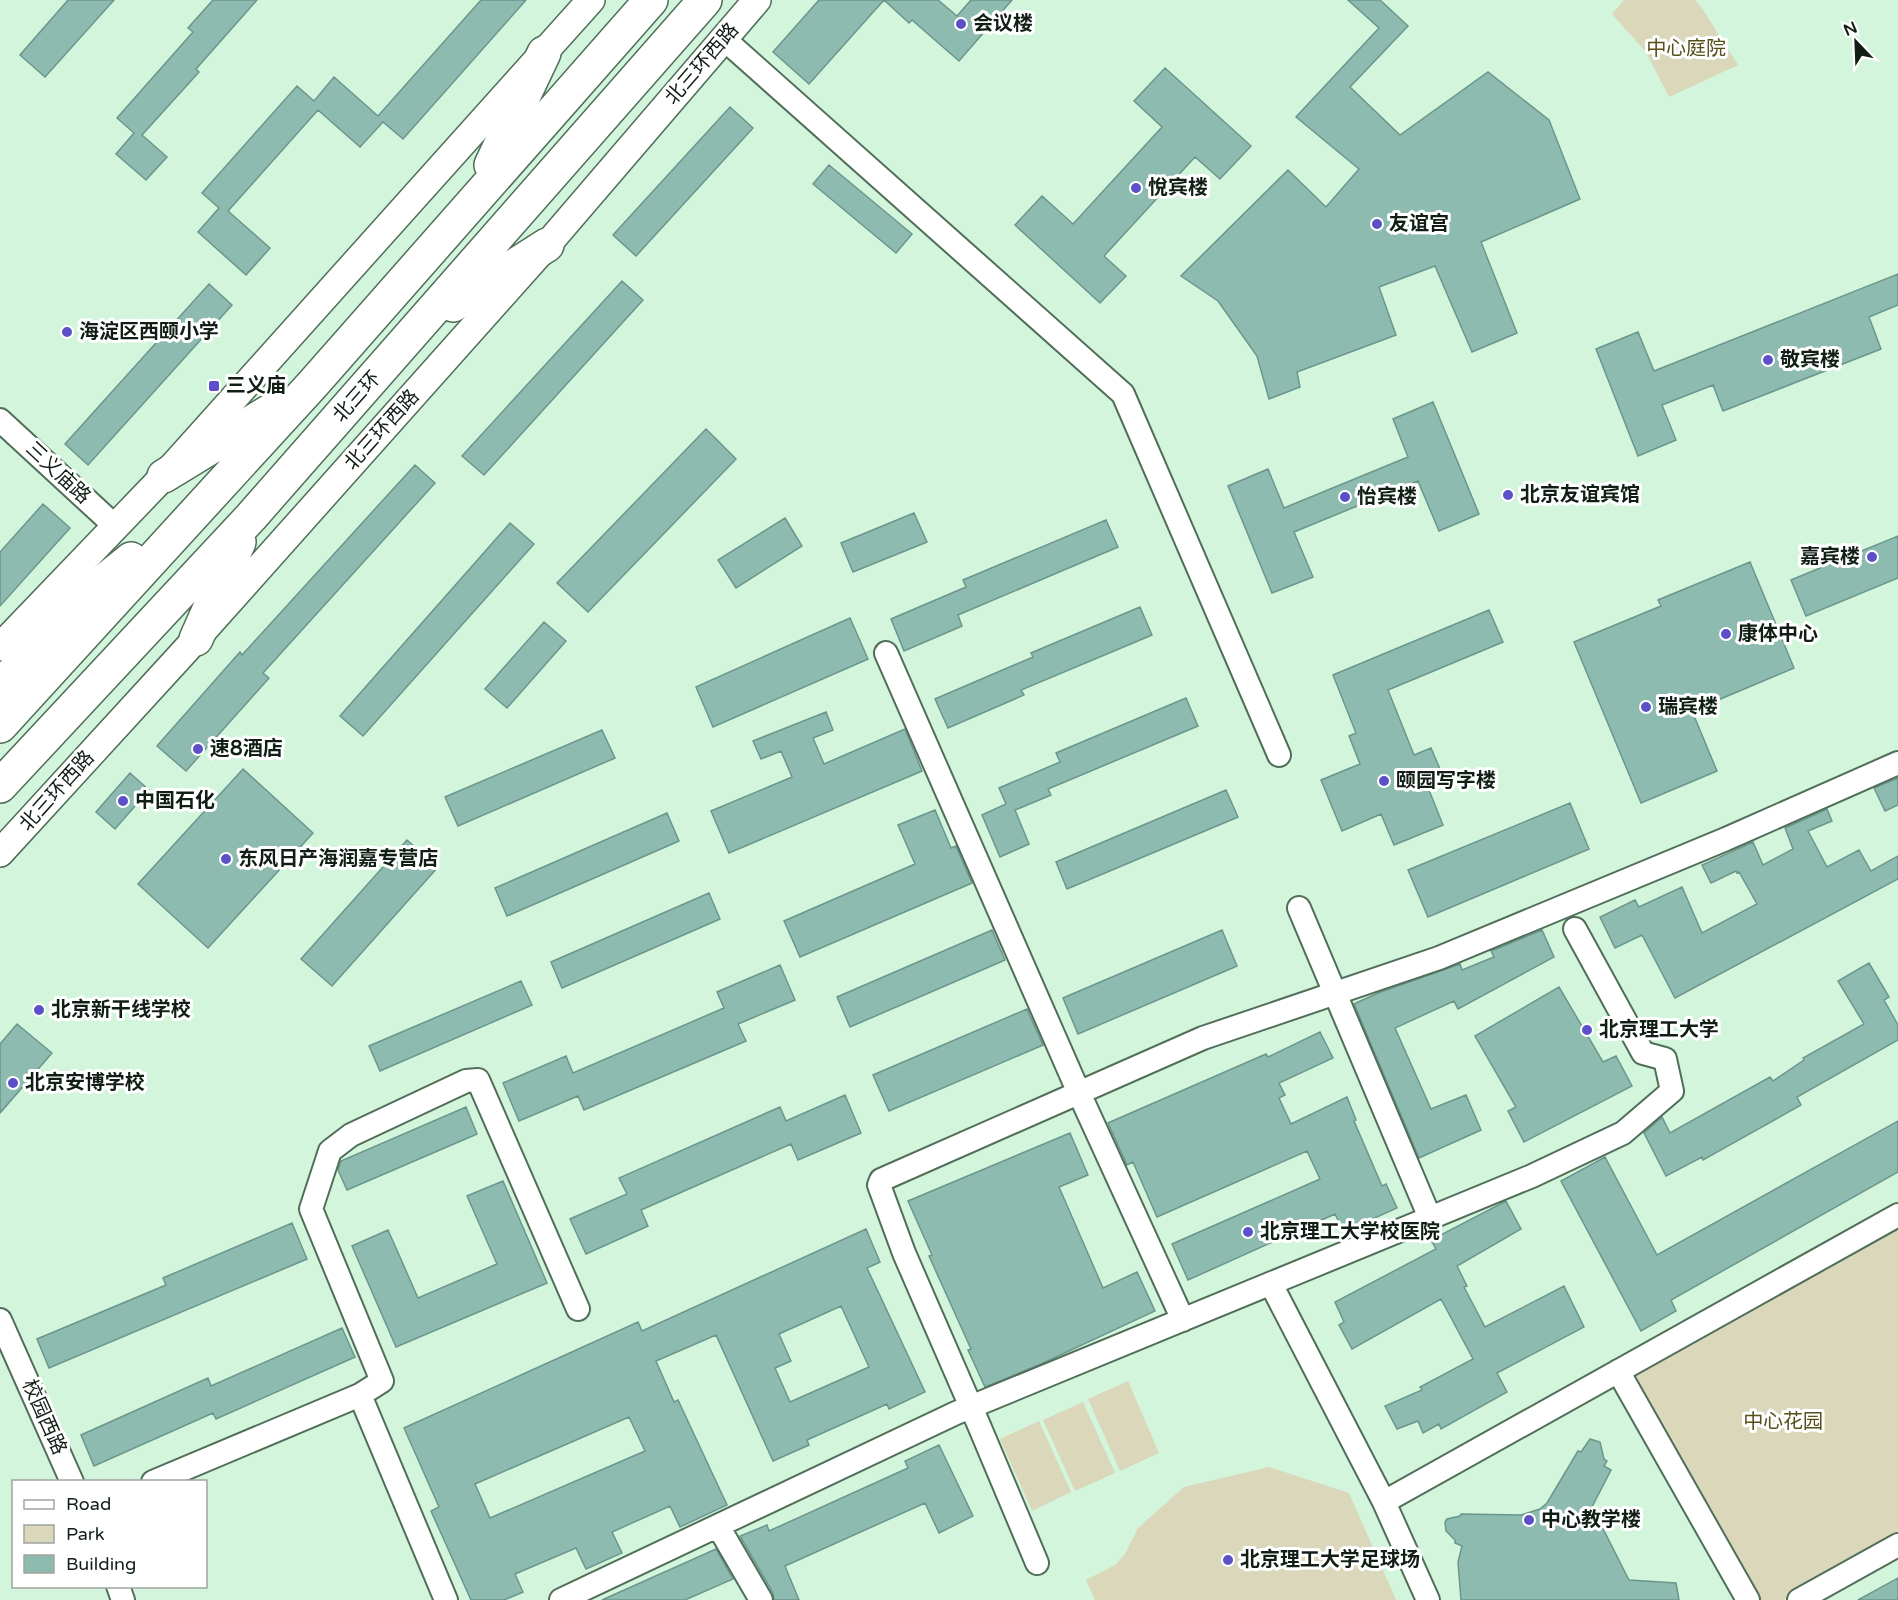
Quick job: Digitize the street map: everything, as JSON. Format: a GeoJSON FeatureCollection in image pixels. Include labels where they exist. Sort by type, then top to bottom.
{"type":"FeatureCollection","features":[{"type":"Feature","properties":{"kind":"highway"},"geometry":{"type":"LineString","coordinates":[[0,726],[217,491],[651,0]]}},
{"type":"Feature","properties":{"kind":"highway","name":"北三环"},"geometry":{"type":"LineString","coordinates":[[0,786],[251,517],[705,0]]}},
{"type":"Feature","properties":{"kind":"highway"},"geometry":{"type":"LineString","coordinates":[[474,200],[544,53]]}},
{"type":"Feature","properties":{"kind":"highway"},"geometry":{"type":"LineString","coordinates":[[421,325],[547,245]]}},
{"type":"Feature","properties":{"kind":"highway"},"geometry":{"type":"LineString","coordinates":[[164,477],[312,385]]}},
{"type":"Feature","properties":{"kind":"highway"},"geometry":{"type":"LineString","coordinates":[[0,686],[99,585],[217,491]]}},
{"type":"Feature","properties":{"kind":"highway"},"geometry":{"type":"LineString","coordinates":[[196,639],[251,517]]}},
{"type":"Feature","properties":{"kind":"street"},"geometry":{"type":"LineString","coordinates":[[0,647],[164,477],[591,0]]}},
{"type":"Feature","properties":{"kind":"street","name":"北三环西路"},"geometry":{"type":"LineString","coordinates":[[0,853],[196,639],[547,245],[757,0]]}},
{"type":"Feature","properties":{"kind":"street"},"geometry":{"type":"LineString","coordinates":[[724,39],[1123,394],[1279,755]]}},
{"type":"Feature","properties":{"kind":"street","name":"三义庙路"},"geometry":{"type":"LineString","coordinates":[[0,420],[116,527]]}},
{"type":"Feature","properties":{"kind":"street"},"geometry":{"type":"LineString","coordinates":[[885,653],[1079,1093],[1183,1320]]}},
{"type":"Feature","properties":{"kind":"street"},"geometry":{"type":"LineString","coordinates":[[1037,1563],[904,1253],[879,1185],[881,1180],[1203,1038],[1439,958],[1726,839],[1898,763]]}},
{"type":"Feature","properties":{"kind":"street"},"geometry":{"type":"LineString","coordinates":[[1299,908],[1430,1218]]}},
{"type":"Feature","properties":{"kind":"street"},"geometry":{"type":"LineString","coordinates":[[561,1600],[970,1407],[1532,1176],[1623,1133],[1672,1091],[1665,1059],[1643,1053],[1575,929]]}},
{"type":"Feature","properties":{"kind":"street"},"geometry":{"type":"LineString","coordinates":[[158,1480],[360,1395],[382,1381],[311,1209],[330,1151],[351,1135],[466,1081],[478,1080],[578,1309]]}},
{"type":"Feature","properties":{"kind":"street"},"geometry":{"type":"LineString","coordinates":[[1384,1502],[1898,1215]]}},
{"type":"Feature","properties":{"kind":"street"},"geometry":{"type":"LineString","coordinates":[[1270,1284],[1384,1502],[1428,1600]]}},
{"type":"Feature","properties":{"kind":"street","name":"校园西路"},"geometry":{"type":"LineString","coordinates":[[0,1320],[71,1480]]}},
{"type":"Feature","properties":{"kind":"street"},"geometry":{"type":"LineString","coordinates":[[1618,1371],[1749,1600]]}},
{"type":"Feature","properties":{"kind":"street"},"geometry":{"type":"LineString","coordinates":[[360,1395],[446,1600]]}},
{"type":"Feature","properties":{"kind":"street"},"geometry":{"type":"LineString","coordinates":[[718,1526],[761,1600]]}},
{"type":"Feature","properties":{"kind":"street"},"geometry":{"type":"LineString","coordinates":[[1799,1600],[1898,1545]]}},
{"type":"Feature","properties":{"kind":"green space","name":"中心庭院"},"geometry":{"type":"Polygon","coordinates":[[[1624,0],[1695,0],[1738,65],[1669,97],[1646,52],[1612,14],[1624,0]]]}},
{"type":"Feature","properties":{"kind":"green space","name":"中心花园"},"geometry":{"type":"Polygon","coordinates":[[[1898,1226],[1898,1535],[1784,1600],[1751,1600],[1627,1378],[1898,1226]]]}},
{"type":"Feature","properties":{"kind":"green space"},"geometry":{"type":"Polygon","coordinates":[[[1128,1381],[1159,1453],[1120,1471],[1088,1399],[1128,1381]]]}},
{"type":"Feature","properties":{"kind":"green space"},"geometry":{"type":"Polygon","coordinates":[[[1083,1402],[1115,1473],[1075,1491],[1043,1420],[1083,1402]]]}},
{"type":"Feature","properties":{"kind":"green space"},"geometry":{"type":"Polygon","coordinates":[[[1039,1421],[1071,1492],[1032,1511],[1000,1439],[1039,1421]]]}},
{"type":"Feature","properties":{"kind":"green space","name":"北京理工大学足球场"},"geometry":{"type":"Polygon","coordinates":[[[1269,1467],[1349,1493],[1396,1600],[1095,1600],[1086,1580],[1115,1565],[1125,1554],[1138,1528],[1184,1487],[1269,1467]]]}},
{"type":"Feature","properties":{"kind":"building"},"geometry":{"type":"Polygon","coordinates":[[[68,0],[114,0],[45,77],[20,55],[68,0]]]}},
{"type":"Feature","properties":{"kind":"building"},"geometry":{"type":"Polygon","coordinates":[[[213,0],[257,0],[196,69],[199,72],[142,135],[167,157],[146,180],[116,154],[134,133],[117,118],[193,32],[188,28],[213,0]]]}},
{"type":"Feature","properties":{"kind":"building"},"geometry":{"type":"Polygon","coordinates":[[[481,0],[526,0],[403,139],[383,122],[360,147],[318,110],[228,211],[270,248],[246,275],[198,232],[219,208],[202,193],[297,86],[314,101],[334,77],[378,116],[481,0]]]}},
{"type":"Feature","properties":{"kind":"building"},"geometry":{"type":"Polygon","coordinates":[[[819,0],[884,0],[809,84],[773,52],[819,0]]]}},
{"type":"Feature","properties":{"kind":"building","name":"会议楼"},"geometry":{"type":"Polygon","coordinates":[[[884,0],[938,0],[957,16],[971,0],[1012,0],[959,61],[912,20],[909,23],[884,0]]]}},
{"type":"Feature","properties":{"kind":"building","name":"友谊宫"},"geometry":{"type":"Polygon","coordinates":[[[1348,0],[1380,0],[1408,26],[1350,87],[1400,135],[1488,72],[1549,120],[1580,199],[1481,242],[1517,333],[1472,352],[1435,266],[1379,287],[1396,335],[1297,372],[1300,387],[1269,399],[1257,356],[1218,301],[1181,276],[1288,170],[1326,207],[1359,169],[1296,117],[1379,28],[1348,0]]]}},
{"type":"Feature","properties":{"kind":"building","name":"悅宾楼"},"geometry":{"type":"Polygon","coordinates":[[[1165,68],[1251,146],[1220,179],[1195,157],[1104,256],[1126,276],[1100,303],[1015,225],[1042,196],[1073,224],[1162,127],[1134,101],[1165,68]]]}},
{"type":"Feature","properties":{"kind":"building"},"geometry":{"type":"Polygon","coordinates":[[[730,107],[753,128],[636,256],[613,235],[730,107]]]}},
{"type":"Feature","properties":{"kind":"building"},"geometry":{"type":"Polygon","coordinates":[[[829,165],[912,234],[896,253],[813,184],[829,165]]]}},
{"type":"Feature","properties":{"kind":"building","name":"敬宾楼"},"geometry":{"type":"Polygon","coordinates":[[[1898,274],[1898,305],[1869,317],[1881,349],[1723,411],[1713,385],[1662,405],[1676,440],[1638,456],[1596,349],[1638,332],[1654,371],[1898,274]]]}},
{"type":"Feature","properties":{"kind":"building"},"geometry":{"type":"Polygon","coordinates":[[[622,281],[643,300],[484,475],[462,456],[622,281]]]}},
{"type":"Feature","properties":{"kind":"building"},"geometry":{"type":"Polygon","coordinates":[[[209,284],[232,305],[88,465],[65,444],[209,284]]]}},
{"type":"Feature","properties":{"kind":"building","name":"怡宾楼"},"geometry":{"type":"Polygon","coordinates":[[[1433,402],[1479,514],[1439,531],[1418,481],[1294,532],[1313,577],[1272,593],[1228,486],[1268,469],[1284,508],[1408,457],[1393,419],[1433,402]]]}},
{"type":"Feature","properties":{"kind":"building"},"geometry":{"type":"Polygon","coordinates":[[[706,429],[736,459],[588,612],[557,583],[706,429]]]}},
{"type":"Feature","properties":{"kind":"building"},"geometry":{"type":"Polygon","coordinates":[[[415,465],[435,483],[263,673],[269,678],[186,771],[157,746],[240,652],[242,655],[415,465]]]}},
{"type":"Feature","properties":{"kind":"building"},"geometry":{"type":"Polygon","coordinates":[[[43,504],[70,528],[0,606],[0,552],[43,504]]]}},
{"type":"Feature","properties":{"kind":"building"},"geometry":{"type":"Polygon","coordinates":[[[914,513],[927,542],[853,572],[841,543],[914,513]]]}},
{"type":"Feature","properties":{"kind":"building"},"geometry":{"type":"Polygon","coordinates":[[[785,518],[802,546],[736,588],[718,560],[785,518]]]}},
{"type":"Feature","properties":{"kind":"building"},"geometry":{"type":"Polygon","coordinates":[[[1106,520],[1118,547],[958,615],[962,626],[904,651],[891,619],[966,587],[963,580],[1106,520]]]}},
{"type":"Feature","properties":{"kind":"building"},"geometry":{"type":"Polygon","coordinates":[[[510,523],[534,544],[363,736],[340,716],[510,523]]]}},
{"type":"Feature","properties":{"kind":"building","name":"嘉宾楼"},"geometry":{"type":"Polygon","coordinates":[[[1898,536],[1898,578],[1806,616],[1791,580],[1898,536]]]}},
{"type":"Feature","properties":{"kind":"building"},"geometry":{"type":"Polygon","coordinates":[[[1750,562],[1794,668],[1692,711],[1717,771],[1641,803],[1574,642],[1661,606],[1658,600],[1750,562]]]}},
{"type":"Feature","properties":{"kind":"building"},"geometry":{"type":"Polygon","coordinates":[[[1140,607],[1152,635],[1021,690],[1024,695],[948,728],[935,699],[1033,657],[1031,653],[1140,607]]]}},
{"type":"Feature","properties":{"kind":"building"},"geometry":{"type":"Polygon","coordinates":[[[1489,610],[1503,642],[1388,690],[1414,755],[1431,748],[1446,783],[1429,790],[1443,825],[1394,845],[1381,814],[1342,831],[1321,780],[1360,764],[1349,736],[1356,733],[1333,675],[1489,610]]]}},
{"type":"Feature","properties":{"kind":"building"},"geometry":{"type":"Polygon","coordinates":[[[850,618],[868,659],[713,727],[696,687],[850,618]]]}},
{"type":"Feature","properties":{"kind":"building"},"geometry":{"type":"Polygon","coordinates":[[[544,622],[566,641],[507,708],[485,689],[544,622]]]}},
{"type":"Feature","properties":{"kind":"building"},"geometry":{"type":"Polygon","coordinates":[[[1186,698],[1198,726],[1048,789],[1051,795],[1015,810],[1029,844],[1000,857],[982,815],[1006,804],[999,788],[1060,762],[1056,753],[1186,698]]]}},
{"type":"Feature","properties":{"kind":"building"},"geometry":{"type":"Polygon","coordinates":[[[826,712],[833,730],[813,738],[824,764],[905,729],[922,771],[729,853],[711,811],[792,777],[781,751],[761,759],[753,741],[826,712]]]}},
{"type":"Feature","properties":{"kind":"building"},"geometry":{"type":"Polygon","coordinates":[[[602,730],[615,758],[458,826],[445,797],[602,730]]]}},
{"type":"Feature","properties":{"kind":"building","name":"东风日产海润嘉专营店"},"geometry":{"type":"Polygon","coordinates":[[[243,769],[313,833],[208,948],[138,884],[243,769]]]}},
{"type":"Feature","properties":{"kind":"building","name":"中国石化"},"geometry":{"type":"Polygon","coordinates":[[[130,773],[149,790],[115,829],[96,812],[130,773]]]}},
{"type":"Feature","properties":{"kind":"building"},"geometry":{"type":"Polygon","coordinates":[[[1898,778],[1898,805],[1885,811],[1874,788],[1898,778]]]}},
{"type":"Feature","properties":{"kind":"building"},"geometry":{"type":"Polygon","coordinates":[[[1226,790],[1238,817],[1067,889],[1056,862],[1226,790]]]}},
{"type":"Feature","properties":{"kind":"building"},"geometry":{"type":"Polygon","coordinates":[[[1570,803],[1589,849],[1428,917],[1408,870],[1570,803]]]}},
{"type":"Feature","properties":{"kind":"building"},"geometry":{"type":"Polygon","coordinates":[[[1827,809],[1832,821],[1808,831],[1827,867],[1859,850],[1871,871],[1898,856],[1898,879],[1675,998],[1642,935],[1615,948],[1600,917],[1635,900],[1639,907],[1682,887],[1702,933],[1757,904],[1739,872],[1736,871],[1711,883],[1702,865],[1753,842],[1763,865],[1793,849],[1785,828],[1827,809]]]}},
{"type":"Feature","properties":{"kind":"building"},"geometry":{"type":"Polygon","coordinates":[[[935,810],[951,848],[956,846],[972,883],[800,957],[784,921],[915,864],[898,825],[935,810]]]}},
{"type":"Feature","properties":{"kind":"building"},"geometry":{"type":"Polygon","coordinates":[[[667,813],[679,841],[507,916],[495,888],[667,813]]]}},
{"type":"Feature","properties":{"kind":"building"},"geometry":{"type":"Polygon","coordinates":[[[407,840],[438,867],[332,986],[301,959],[407,840]]]}},
{"type":"Feature","properties":{"kind":"building"},"geometry":{"type":"Polygon","coordinates":[[[709,893],[720,919],[562,988],[551,962],[709,893]]]}},
{"type":"Feature","properties":{"kind":"building"},"geometry":{"type":"Polygon","coordinates":[[[992,930],[1005,960],[850,1027],[837,997],[992,930]]]}},
{"type":"Feature","properties":{"kind":"building"},"geometry":{"type":"Polygon","coordinates":[[[1222,930],[1237,966],[1078,1034],[1063,998],[1222,930]]]}},
{"type":"Feature","properties":{"kind":"building"},"geometry":{"type":"Polygon","coordinates":[[[1542,930],[1554,957],[1458,1009],[1454,1001],[1395,1028],[1431,1109],[1466,1095],[1481,1130],[1419,1158],[1354,1004],[1378,993],[1460,964],[1462,970],[1494,957],[1491,951],[1542,930]]]}},
{"type":"Feature","properties":{"kind":"building"},"geometry":{"type":"Polygon","coordinates":[[[1869,963],[1889,997],[1884,1000],[1898,1025],[1898,1040],[1797,1097],[1801,1105],[1703,1160],[1702,1157],[1666,1176],[1644,1133],[1662,1117],[1670,1133],[1770,1077],[1773,1081],[1804,1060],[1803,1058],[1864,1024],[1838,981],[1869,963]]]}},
{"type":"Feature","properties":{"kind":"building"},"geometry":{"type":"Polygon","coordinates":[[[780,965],[795,1000],[738,1024],[746,1041],[584,1110],[578,1096],[519,1121],[503,1083],[566,1056],[573,1073],[724,1008],[717,992],[780,965]]]}},
{"type":"Feature","properties":{"kind":"building"},"geometry":{"type":"Polygon","coordinates":[[[521,981],[532,1005],[380,1071],[369,1046],[521,981]]]}},
{"type":"Feature","properties":{"kind":"building"},"geometry":{"type":"Polygon","coordinates":[[[1559,987],[1603,1062],[1616,1056],[1632,1086],[1524,1142],[1508,1111],[1516,1107],[1475,1036],[1559,987]]]}},
{"type":"Feature","properties":{"kind":"building"},"geometry":{"type":"Polygon","coordinates":[[[1027,1009],[1043,1045],[889,1111],[873,1075],[1027,1009]]]}},
{"type":"Feature","properties":{"kind":"building","name":"北京安博学校"},"geometry":{"type":"Polygon","coordinates":[[[17,1024],[52,1053],[0,1113],[0,1044],[17,1024]]]}},
{"type":"Feature","properties":{"kind":"building"},"geometry":{"type":"Polygon","coordinates":[[[1320,1032],[1333,1058],[1279,1083],[1285,1095],[1279,1098],[1291,1124],[1347,1097],[1356,1120],[1354,1121],[1382,1186],[1386,1184],[1397,1208],[1344,1232],[1335,1214],[1188,1280],[1172,1244],[1320,1179],[1307,1151],[1157,1217],[1133,1162],[1127,1165],[1108,1123],[1266,1054],[1268,1057],[1320,1032]]]}},
{"type":"Feature","properties":{"kind":"building"},"geometry":{"type":"Polygon","coordinates":[[[845,1095],[861,1133],[798,1160],[791,1144],[641,1210],[648,1226],[586,1254],[570,1219],[627,1194],[619,1178],[780,1107],[786,1121],[845,1095]]]}},
{"type":"Feature","properties":{"kind":"building"},"geometry":{"type":"Polygon","coordinates":[[[466,1107],[477,1134],[347,1190],[338,1170],[341,1161],[466,1107]]]}},
{"type":"Feature","properties":{"kind":"building"},"geometry":{"type":"Polygon","coordinates":[[[1898,1121],[1898,1172],[1671,1300],[1676,1311],[1641,1331],[1561,1181],[1605,1157],[1657,1255],[1898,1121]]]}},
{"type":"Feature","properties":{"kind":"building"},"geometry":{"type":"Polygon","coordinates":[[[1070,1133],[1088,1175],[1059,1187],[1103,1288],[1137,1272],[1155,1311],[1041,1364],[985,1387],[908,1201],[1070,1133]]]}},
{"type":"Feature","properties":{"kind":"building"},"geometry":{"type":"Polygon","coordinates":[[[503,1181],[547,1283],[396,1347],[352,1246],[388,1230],[418,1298],[497,1264],[467,1196],[503,1181]]]}},
{"type":"Feature","properties":{"kind":"building"},"geometry":{"type":"Polygon","coordinates":[[[1506,1201],[1521,1229],[1457,1266],[1467,1286],[1464,1287],[1485,1327],[1564,1286],[1584,1327],[1497,1373],[1507,1392],[1441,1429],[1439,1424],[1423,1433],[1418,1421],[1397,1429],[1385,1406],[1422,1390],[1420,1387],[1473,1359],[1441,1299],[1352,1349],[1339,1325],[1344,1322],[1335,1302],[1436,1249],[1431,1240],[1506,1201]]]}},
{"type":"Feature","properties":{"kind":"building"},"geometry":{"type":"Polygon","coordinates":[[[292,1223],[307,1259],[49,1368],[37,1339],[166,1285],[163,1278],[292,1223]]]}},
{"type":"Feature","properties":{"kind":"building"},"geometry":{"type":"Polygon","coordinates":[[[866,1229],[880,1262],[867,1268],[925,1392],[889,1409],[887,1404],[807,1440],[809,1445],[773,1461],[716,1335],[656,1361],[674,1402],[678,1400],[727,1505],[680,1527],[670,1506],[612,1532],[622,1553],[586,1569],[576,1548],[515,1574],[523,1592],[504,1600],[471,1600],[431,1511],[439,1507],[404,1428],[638,1322],[642,1331],[866,1229]],[[841,1306],[779,1334],[791,1361],[775,1368],[790,1402],[869,1367],[841,1306]],[[629,1417],[475,1484],[490,1518],[645,1451],[629,1417]]]}},
{"type":"Feature","properties":{"kind":"building"},"geometry":{"type":"Polygon","coordinates":[[[342,1328],[355,1357],[216,1419],[213,1413],[94,1466],[81,1435],[208,1378],[211,1386],[342,1328]]]}},
{"type":"Feature","properties":{"kind":"building","name":"中心教学楼"},"geometry":{"type":"Polygon","coordinates":[[[1590,1439],[1600,1442],[1604,1459],[1607,1461],[1604,1466],[1611,1470],[1592,1507],[1629,1580],[1676,1583],[1679,1600],[1461,1600],[1458,1562],[1462,1546],[1455,1543],[1446,1531],[1447,1519],[1461,1514],[1521,1515],[1540,1509],[1547,1503],[1578,1451],[1581,1452],[1590,1439]]]}},
{"type":"Feature","properties":{"kind":"building"},"geometry":{"type":"Polygon","coordinates":[[[939,1445],[973,1516],[939,1533],[925,1503],[785,1566],[799,1600],[774,1600],[773,1593],[740,1536],[767,1525],[769,1531],[908,1468],[905,1461],[939,1445]]]}},
{"type":"Feature","properties":{"kind":"building"},"geometry":{"type":"Polygon","coordinates":[[[716,1549],[733,1579],[685,1600],[602,1600],[716,1549]]]}},
{"type":"Feature","properties":{"kind":"building"},"geometry":{"type":"Polygon","coordinates":[[[1898,1578],[1898,1600],[1858,1600],[1898,1578]]]}},
{"type":"Feature","properties":{"kind":"place","name":"会议楼"},"geometry":{"type":"Point","coordinates":[961,24]}},
{"type":"Feature","properties":{"kind":"place","name":"悅宾楼"},"geometry":{"type":"Point","coordinates":[1136,188]}},
{"type":"Feature","properties":{"kind":"place","name":"友谊宫"},"geometry":{"type":"Point","coordinates":[1377,224]}},
{"type":"Feature","properties":{"kind":"place","name":"海淀区西颐小学"},"geometry":{"type":"Point","coordinates":[67,332]}},
{"type":"Feature","properties":{"kind":"place","name":"敬宾楼"},"geometry":{"type":"Point","coordinates":[1768,360]}},
{"type":"Feature","properties":{"kind":"place","name":"三义庙"},"geometry":{"type":"Point","coordinates":[214,386]}},
{"type":"Feature","properties":{"kind":"place","name":"北京友谊宾馆"},"geometry":{"type":"Point","coordinates":[1508,495]}},
{"type":"Feature","properties":{"kind":"place","name":"怡宾楼"},"geometry":{"type":"Point","coordinates":[1345,497]}},
{"type":"Feature","properties":{"kind":"place","name":"嘉宾楼"},"geometry":{"type":"Point","coordinates":[1872,557]}},
{"type":"Feature","properties":{"kind":"place","name":"康体中心"},"geometry":{"type":"Point","coordinates":[1726,634]}},
{"type":"Feature","properties":{"kind":"place","name":"瑞宾楼"},"geometry":{"type":"Point","coordinates":[1646,707]}},
{"type":"Feature","properties":{"kind":"place","name":"速8酒店"},"geometry":{"type":"Point","coordinates":[198,749]}},
{"type":"Feature","properties":{"kind":"place","name":"颐园写字楼"},"geometry":{"type":"Point","coordinates":[1384,781]}},
{"type":"Feature","properties":{"kind":"place","name":"中国石化"},"geometry":{"type":"Point","coordinates":[123,801]}},
{"type":"Feature","properties":{"kind":"place","name":"东风日产海润嘉专营店"},"geometry":{"type":"Point","coordinates":[226,859]}},
{"type":"Feature","properties":{"kind":"place","name":"北京新干线学校"},"geometry":{"type":"Point","coordinates":[39,1010]}},
{"type":"Feature","properties":{"kind":"place","name":"北京理工大学"},"geometry":{"type":"Point","coordinates":[1587,1030]}},
{"type":"Feature","properties":{"kind":"place","name":"北京安博学校"},"geometry":{"type":"Point","coordinates":[13,1083]}},
{"type":"Feature","properties":{"kind":"place","name":"北京理工大学校医院"},"geometry":{"type":"Point","coordinates":[1248,1232]}},
{"type":"Feature","properties":{"kind":"place","name":"中心教学楼"},"geometry":{"type":"Point","coordinates":[1529,1520]}},
{"type":"Feature","properties":{"kind":"place","name":"北京理工大学足球场"},"geometry":{"type":"Point","coordinates":[1228,1560]}}]}
